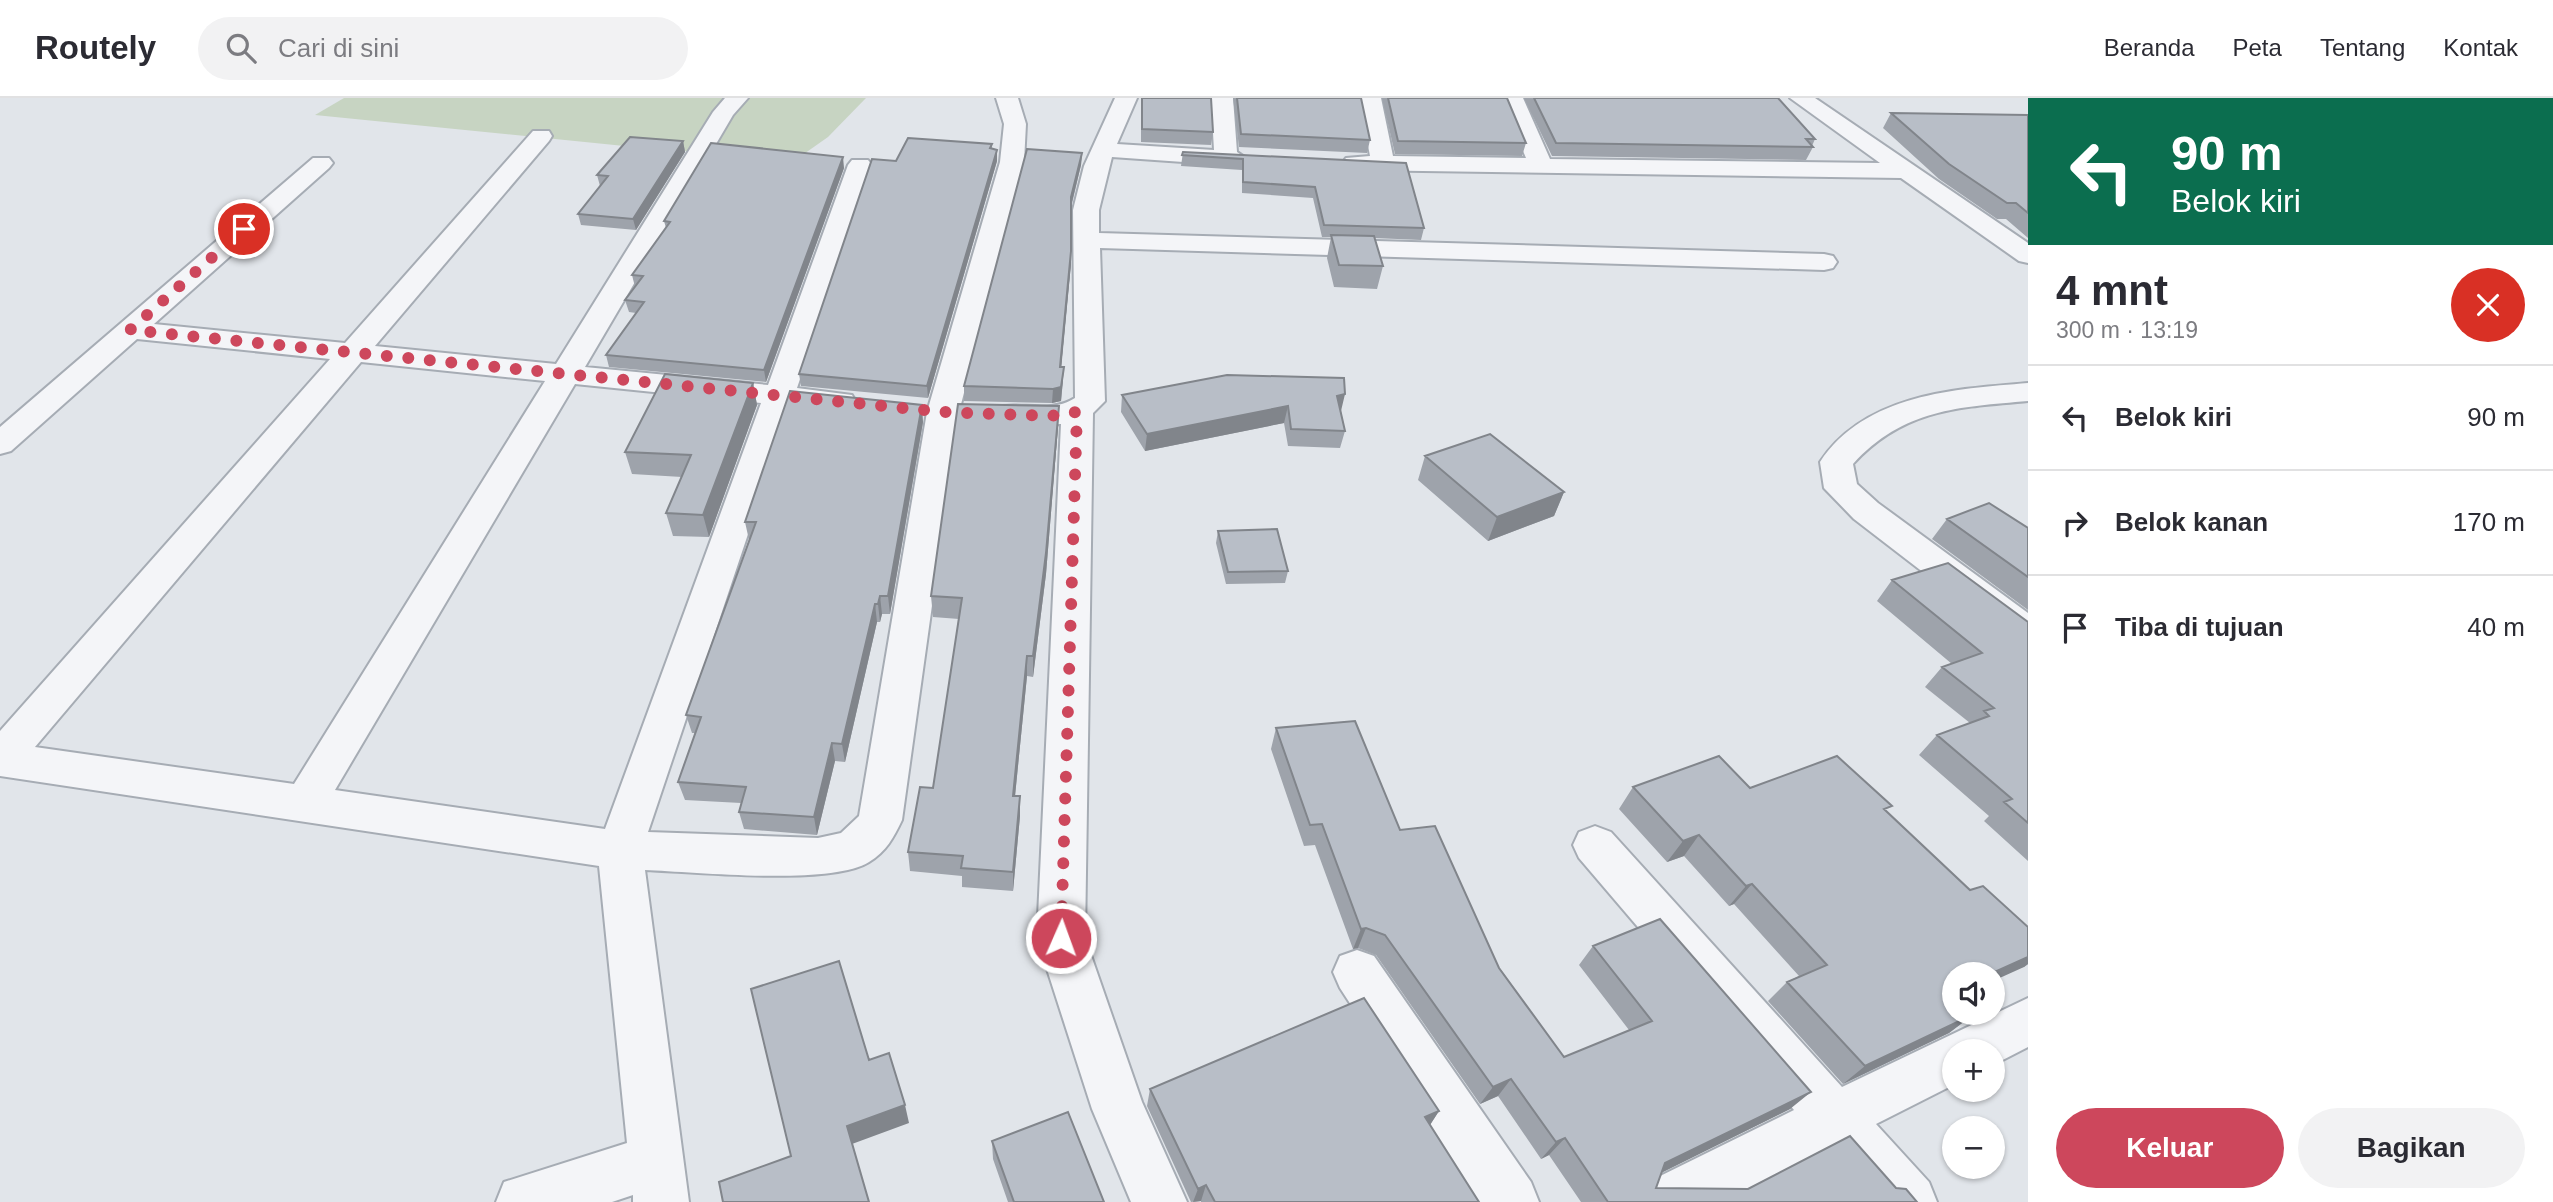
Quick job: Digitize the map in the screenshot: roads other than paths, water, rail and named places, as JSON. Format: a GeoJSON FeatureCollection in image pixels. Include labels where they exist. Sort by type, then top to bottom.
{"type":"FeatureCollection","features":[{"type":"Feature","properties":{"kind":"street"},"geometry":{"type":"LineString","coordinates":[[305,803],[724,112],[737,98]]}},
{"type":"Feature","properties":{"kind":"street"},"geometry":{"type":"LineString","coordinates":[[0,759],[620,850],[818,858],[852,850],[869,837],[880,820],[953,412],[1012,162],[1015,124],[1007,98]]}},
{"type":"Feature","properties":{"kind":"street"},"geometry":{"type":"LineString","coordinates":[[953,412],[1051,416],[1077,412],[1090,401],[1086,210],[1096,166],[1126,98]]}},
{"type":"Feature","properties":{"kind":"street"},"geometry":{"type":"LineString","coordinates":[[1222,98],[1226,158]]}},
{"type":"Feature","properties":{"kind":"street"},"geometry":{"type":"LineString","coordinates":[[1370,98],[1383,164]]}},
{"type":"Feature","properties":{"kind":"street"},"geometry":{"type":"LineString","coordinates":[[1512,98],[1541,166]]}},
{"type":"Feature","properties":{"kind":"street"},"geometry":{"type":"LineString","coordinates":[[1801,98],[2028,255]]}},
{"type":"Feature","properties":{"kind":"street"},"geometry":{"type":"LineString","coordinates":[[0,759],[541,136]]}},
{"type":"Feature","properties":{"kind":"street"},"geometry":{"type":"LineString","coordinates":[[1104,150],[1252,159]]}},
{"type":"Feature","properties":{"kind":"street"},"geometry":{"type":"LineString","coordinates":[[1331,162],[1905,171]]}},
{"type":"Feature","properties":{"kind":"street"},"geometry":{"type":"LineString","coordinates":[[0,444],[321,163]]}},
{"type":"Feature","properties":{"kind":"street"},"geometry":{"type":"LineString","coordinates":[[524,1202],[658,1182],[620,850],[860,165]]}},
{"type":"Feature","properties":{"kind":"street"},"geometry":{"type":"LineString","coordinates":[[1088,240],[1824,262]]}},
{"type":"Feature","properties":{"kind":"street"},"geometry":{"type":"LineString","coordinates":[[130,330],[875,405]]}},
{"type":"Feature","properties":{"kind":"street"},"geometry":{"type":"LineString","coordinates":[[2026,398],[1932,401],[1881,421],[1854,440],[1836,462],[1841,488],[1866,511],[2028,633]]}},
{"type":"Feature","properties":{"kind":"street"},"geometry":{"type":"LineString","coordinates":[[1077,412],[1061,938],[1118,1109],[1159,1202]]}},
{"type":"Feature","properties":{"kind":"street"},"geometry":{"type":"LineString","coordinates":[[1595,845],[1909,1202]]}},
{"type":"Feature","properties":{"kind":"street"},"geometry":{"type":"LineString","coordinates":[[1357,972],[1511,1202]]}},
{"type":"Feature","properties":{"kind":"street"},"geometry":{"type":"LineString","coordinates":[[1991,1039],[2028,1021]]}},
{"type":"Feature","properties":{"kind":"street"},"geometry":{"type":"LineString","coordinates":[[1668,1202],[1833,1116],[1942,1063]]}}]}
